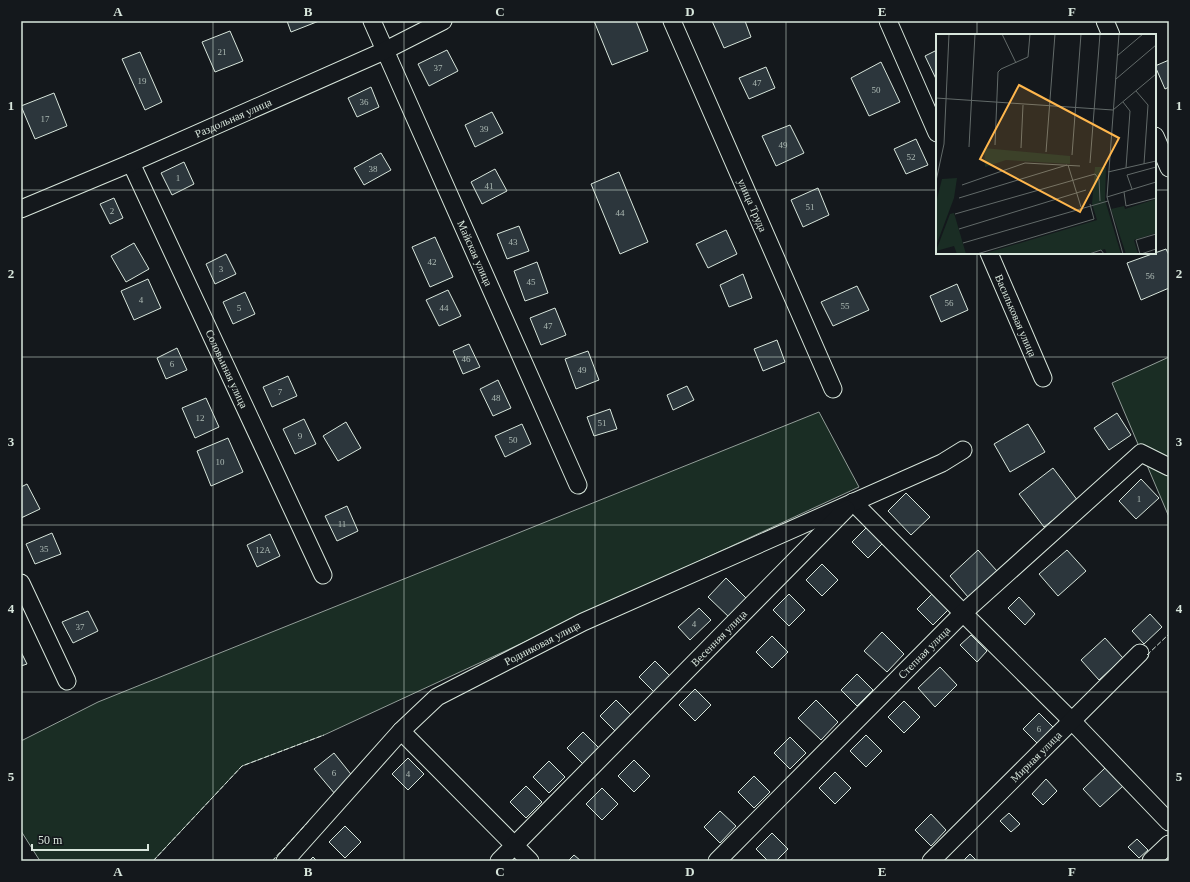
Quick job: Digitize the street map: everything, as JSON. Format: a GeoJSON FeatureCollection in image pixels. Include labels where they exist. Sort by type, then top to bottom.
{"type":"FeatureCollection","features":[{"type":"Feature","properties":{"kind":"street","name":"Майская улица"},"geometry":{"type":"LineString","coordinates":[[372,21],[384,51],[578,485]]}},
{"type":"Feature","properties":{"kind":"street","name":"Раздольная улица"},"geometry":{"type":"LineString","coordinates":[[21,209],[131,164],[384,51],[443,21]]}},
{"type":"Feature","properties":{"kind":"street","name":"улица Труда"},"geometry":{"type":"LineString","coordinates":[[672,21],[833,389]]}},
{"type":"Feature","properties":{"kind":"street"},"geometry":{"type":"LineString","coordinates":[[888,21],[936,131]]}},
{"type":"Feature","properties":{"kind":"street"},"geometry":{"type":"LineString","coordinates":[[1105,21],[1111,34]]}},
{"type":"Feature","properties":{"kind":"street"},"geometry":{"type":"LineString","coordinates":[[1156,138],[1169,168]]}},
{"type":"Feature","properties":{"kind":"street","name":"Соловьиная улица"},"geometry":{"type":"LineString","coordinates":[[131,164],[323,575]]}},
{"type":"Feature","properties":{"kind":"street","name":"Васильковая улица"},"geometry":{"type":"LineString","coordinates":[[989,254],[1043,378]]}},
{"type":"Feature","properties":{"kind":"street","name":"Весенняя улица"},"geometry":{"type":"LineString","coordinates":[[499,861],[853,502],[942,463],[963,450]]}},
{"type":"Feature","properties":{"kind":"street","name":"Степная улица"},"geometry":{"type":"LineString","coordinates":[[717,861],[963,613],[1141,453],[1169,467]]}},
{"type":"Feature","properties":{"kind":"street"},"geometry":{"type":"LineString","coordinates":[[853,502],[1072,721],[1169,822]]}},
{"type":"Feature","properties":{"kind":"street","name":"Родниковая улица"},"geometry":{"type":"LineString","coordinates":[[285,861],[401,731],[437,697],[583,622],[853,502]]}},
{"type":"Feature","properties":{"kind":"street"},"geometry":{"type":"LineString","coordinates":[[21,583],[67,681]]}},
{"type":"Feature","properties":{"kind":"street","name":"Мирная улица"},"geometry":{"type":"LineString","coordinates":[[931,861],[1140,653]]}},
{"type":"Feature","properties":{"kind":"street"},"geometry":{"type":"LineString","coordinates":[[401,731],[530,861]]}},
{"type":"Feature","properties":{"kind":"street"},"geometry":{"type":"LineString","coordinates":[[1152,861],[1169,844]]}},
{"type":"Feature","properties":{"kind":"green space"},"geometry":{"type":"Polygon","coordinates":[[[1169,357],[1169,517],[1112,383],[1169,357]]]}},
{"type":"Feature","properties":{"kind":"green space"},"geometry":{"type":"Polygon","coordinates":[[[819,412],[859,487],[324,735],[242,766],[153,861],[40,861],[21,831],[21,741],[98,702],[819,412]]]}},
{"type":"Feature","properties":{"kind":"building"},"geometry":{"type":"Polygon","coordinates":[[[287,21],[319,21],[291,32],[287,21]]]}},
{"type":"Feature","properties":{"kind":"building"},"geometry":{"type":"Polygon","coordinates":[[[594,21],[636,21],[648,51],[612,65],[594,21]]]}},
{"type":"Feature","properties":{"kind":"building"},"geometry":{"type":"Polygon","coordinates":[[[712,21],[745,21],[751,37],[724,48],[712,21]]]}},
{"type":"Feature","properties":{"kind":"building"},"geometry":{"type":"Polygon","coordinates":[[[230,31],[243,61],[215,72],[202,42],[230,31]]]}},
{"type":"Feature","properties":{"kind":"building"},"geometry":{"type":"Polygon","coordinates":[[[447,50],[458,71],[429,86],[418,64],[447,50]]]}},
{"type":"Feature","properties":{"kind":"building"},"geometry":{"type":"Polygon","coordinates":[[[936,50],[936,79],[925,56],[936,50]]]}},
{"type":"Feature","properties":{"kind":"building"},"geometry":{"type":"Polygon","coordinates":[[[140,52],[162,102],[145,110],[122,59],[140,52]]]}},
{"type":"Feature","properties":{"kind":"building"},"geometry":{"type":"Polygon","coordinates":[[[1169,60],[1169,87],[1165,89],[1156,68],[1156,66],[1169,60]]]}},
{"type":"Feature","properties":{"kind":"building"},"geometry":{"type":"Polygon","coordinates":[[[881,62],[900,102],[869,116],[851,78],[881,62]]]}},
{"type":"Feature","properties":{"kind":"building"},"geometry":{"type":"Polygon","coordinates":[[[766,67],[775,88],[749,99],[739,78],[766,67]]]}},
{"type":"Feature","properties":{"kind":"building"},"geometry":{"type":"Polygon","coordinates":[[[371,87],[379,107],[357,117],[348,98],[371,87]]]}},
{"type":"Feature","properties":{"kind":"building"},"geometry":{"type":"Polygon","coordinates":[[[54,93],[67,126],[35,139],[21,106],[54,93]]]}},
{"type":"Feature","properties":{"kind":"building"},"geometry":{"type":"Polygon","coordinates":[[[492,112],[503,133],[475,147],[465,125],[492,112]]]}},
{"type":"Feature","properties":{"kind":"building"},"geometry":{"type":"Polygon","coordinates":[[[790,125],[804,153],[776,166],[762,136],[790,125]]]}},
{"type":"Feature","properties":{"kind":"building"},"geometry":{"type":"Polygon","coordinates":[[[916,139],[928,165],[906,174],[894,149],[916,139]]]}},
{"type":"Feature","properties":{"kind":"building"},"geometry":{"type":"Polygon","coordinates":[[[381,153],[391,170],[364,185],[354,168],[381,153]]]}},
{"type":"Feature","properties":{"kind":"building"},"geometry":{"type":"Polygon","coordinates":[[[184,162],[194,184],[172,195],[161,173],[184,162]]]}},
{"type":"Feature","properties":{"kind":"building"},"geometry":{"type":"Polygon","coordinates":[[[495,169],[507,191],[482,204],[471,182],[495,169]]]}},
{"type":"Feature","properties":{"kind":"building"},"geometry":{"type":"Polygon","coordinates":[[[619,172],[648,242],[620,254],[591,184],[619,172]]]}},
{"type":"Feature","properties":{"kind":"building"},"geometry":{"type":"Polygon","coordinates":[[[818,188],[829,215],[803,227],[791,200],[818,188]]]}},
{"type":"Feature","properties":{"kind":"building"},"geometry":{"type":"Polygon","coordinates":[[[114,198],[123,218],[110,224],[100,204],[114,198]]]}},
{"type":"Feature","properties":{"kind":"building"},"geometry":{"type":"Polygon","coordinates":[[[519,226],[529,251],[507,259],[497,234],[519,226]]]}},
{"type":"Feature","properties":{"kind":"building"},"geometry":{"type":"Polygon","coordinates":[[[726,230],[737,254],[708,268],[696,244],[726,230]]]}},
{"type":"Feature","properties":{"kind":"building"},"geometry":{"type":"Polygon","coordinates":[[[435,237],[453,277],[430,287],[412,247],[435,237]]]}},
{"type":"Feature","properties":{"kind":"building"},"geometry":{"type":"Polygon","coordinates":[[[134,243],[149,269],[126,282],[111,256],[134,243]]]}},
{"type":"Feature","properties":{"kind":"building"},"geometry":{"type":"Polygon","coordinates":[[[1166,249],[1169,255],[1169,288],[1141,300],[1127,263],[1156,254],[1156,253],[1166,249]]]}},
{"type":"Feature","properties":{"kind":"building"},"geometry":{"type":"Polygon","coordinates":[[[226,254],[236,274],[215,284],[206,264],[226,254]]]}},
{"type":"Feature","properties":{"kind":"building"},"geometry":{"type":"Polygon","coordinates":[[[537,262],[548,293],[525,301],[514,271],[537,262]]]}},
{"type":"Feature","properties":{"kind":"building"},"geometry":{"type":"Polygon","coordinates":[[[743,274],[752,298],[729,307],[720,285],[743,274]]]}},
{"type":"Feature","properties":{"kind":"building"},"geometry":{"type":"Polygon","coordinates":[[[148,279],[161,308],[134,320],[121,291],[148,279]]]}},
{"type":"Feature","properties":{"kind":"building"},"geometry":{"type":"Polygon","coordinates":[[[957,284],[968,310],[941,322],[930,296],[957,284]]]}},
{"type":"Feature","properties":{"kind":"building"},"geometry":{"type":"Polygon","coordinates":[[[857,286],[869,310],[833,326],[821,302],[857,286]]]}},
{"type":"Feature","properties":{"kind":"building"},"geometry":{"type":"Polygon","coordinates":[[[448,290],[461,316],[439,326],[426,300],[448,290]]]}},
{"type":"Feature","properties":{"kind":"building"},"geometry":{"type":"Polygon","coordinates":[[[245,292],[255,314],[233,324],[223,302],[245,292]]]}},
{"type":"Feature","properties":{"kind":"building"},"geometry":{"type":"Polygon","coordinates":[[[555,308],[566,335],[541,345],[530,318],[555,308]]]}},
{"type":"Feature","properties":{"kind":"building"},"geometry":{"type":"Polygon","coordinates":[[[777,340],[785,362],[763,371],[754,349],[777,340]]]}},
{"type":"Feature","properties":{"kind":"building"},"geometry":{"type":"Polygon","coordinates":[[[469,344],[480,367],[463,374],[453,351],[469,344]]]}},
{"type":"Feature","properties":{"kind":"building"},"geometry":{"type":"Polygon","coordinates":[[[177,348],[187,370],[166,379],[157,358],[177,348]]]}},
{"type":"Feature","properties":{"kind":"building"},"geometry":{"type":"Polygon","coordinates":[[[588,351],[599,380],[576,389],[565,359],[588,351]]]}},
{"type":"Feature","properties":{"kind":"building"},"geometry":{"type":"Polygon","coordinates":[[[288,376],[297,396],[272,407],[263,387],[288,376]]]}},
{"type":"Feature","properties":{"kind":"building"},"geometry":{"type":"Polygon","coordinates":[[[498,380],[511,408],[493,416],[480,389],[498,380]]]}},
{"type":"Feature","properties":{"kind":"building"},"geometry":{"type":"Polygon","coordinates":[[[687,386],[694,400],[673,410],[667,395],[687,386]]]}},
{"type":"Feature","properties":{"kind":"building"},"geometry":{"type":"Polygon","coordinates":[[[206,398],[219,427],[195,438],[182,408],[206,398]]]}},
{"type":"Feature","properties":{"kind":"building"},"geometry":{"type":"Polygon","coordinates":[[[610,409],[617,429],[594,436],[587,417],[610,409]]]}},
{"type":"Feature","properties":{"kind":"building"},"geometry":{"type":"Polygon","coordinates":[[[1117,413],[1131,435],[1109,450],[1094,428],[1117,413]]]}},
{"type":"Feature","properties":{"kind":"building"},"geometry":{"type":"Polygon","coordinates":[[[304,419],[316,444],[295,454],[283,429],[304,419]]]}},
{"type":"Feature","properties":{"kind":"building"},"geometry":{"type":"Polygon","coordinates":[[[346,422],[361,448],[338,461],[323,436],[346,422]]]}},
{"type":"Feature","properties":{"kind":"building"},"geometry":{"type":"Polygon","coordinates":[[[522,424],[531,444],[505,457],[495,436],[522,424]]]}},
{"type":"Feature","properties":{"kind":"building"},"geometry":{"type":"Polygon","coordinates":[[[1028,424],[1045,452],[1010,472],[994,444],[1028,424]]]}},
{"type":"Feature","properties":{"kind":"building"},"geometry":{"type":"Polygon","coordinates":[[[228,438],[243,472],[211,486],[197,451],[228,438]]]}},
{"type":"Feature","properties":{"kind":"building"},"geometry":{"type":"Polygon","coordinates":[[[1053,468],[1078,501],[1044,527],[1019,494],[1053,468]]]}},
{"type":"Feature","properties":{"kind":"building"},"geometry":{"type":"Polygon","coordinates":[[[1141,479],[1159,498],[1136,519],[1119,501],[1141,479]]]}},
{"type":"Feature","properties":{"kind":"building"},"geometry":{"type":"Polygon","coordinates":[[[27,484],[40,509],[21,518],[21,487],[27,484]]]}},
{"type":"Feature","properties":{"kind":"building"},"geometry":{"type":"Polygon","coordinates":[[[906,493],[930,517],[911,535],[888,511],[906,493]]]}},
{"type":"Feature","properties":{"kind":"building"},"geometry":{"type":"Polygon","coordinates":[[[347,506],[358,531],[337,541],[325,516],[347,506]]]}},
{"type":"Feature","properties":{"kind":"building"},"geometry":{"type":"Polygon","coordinates":[[[868,526],[884,542],[868,558],[852,542],[868,526]]]}},
{"type":"Feature","properties":{"kind":"building"},"geometry":{"type":"Polygon","coordinates":[[[52,533],[61,554],[35,564],[26,544],[52,533]]]}},
{"type":"Feature","properties":{"kind":"building"},"geometry":{"type":"Polygon","coordinates":[[[270,534],[280,556],[257,567],[247,545],[270,534]]]}},
{"type":"Feature","properties":{"kind":"building"},"geometry":{"type":"Polygon","coordinates":[[[978,550],[997,571],[968,597],[950,576],[978,550]]]}},
{"type":"Feature","properties":{"kind":"building"},"geometry":{"type":"Polygon","coordinates":[[[1067,550],[1086,571],[1058,596],[1039,574],[1067,550]]]}},
{"type":"Feature","properties":{"kind":"building"},"geometry":{"type":"Polygon","coordinates":[[[822,564],[838,580],[822,596],[806,580],[822,564]]]}},
{"type":"Feature","properties":{"kind":"building"},"geometry":{"type":"Polygon","coordinates":[[[726,578],[748,600],[731,619],[708,597],[726,578]]]}},
{"type":"Feature","properties":{"kind":"building"},"geometry":{"type":"Polygon","coordinates":[[[933,593],[949,609],[933,625],[917,609],[933,593]]]}},
{"type":"Feature","properties":{"kind":"building"},"geometry":{"type":"Polygon","coordinates":[[[789,594],[805,610],[789,626],[773,610],[789,594]]]}},
{"type":"Feature","properties":{"kind":"building"},"geometry":{"type":"Polygon","coordinates":[[[1019,597],[1035,614],[1025,625],[1008,608],[1019,597]]]}},
{"type":"Feature","properties":{"kind":"building"},"geometry":{"type":"Polygon","coordinates":[[[699,608],[711,620],[690,640],[678,627],[699,608]]]}},
{"type":"Feature","properties":{"kind":"building"},"geometry":{"type":"Polygon","coordinates":[[[88,611],[98,631],[73,643],[62,622],[88,611]]]}},
{"type":"Feature","properties":{"kind":"building"},"geometry":{"type":"Polygon","coordinates":[[[1150,614],[1162,627],[1144,644],[1132,631],[1150,614]]]}},
{"type":"Feature","properties":{"kind":"building"},"geometry":{"type":"Polygon","coordinates":[[[882,632],[904,654],[887,672],[864,651],[882,632]]]}},
{"type":"Feature","properties":{"kind":"building"},"geometry":{"type":"Polygon","coordinates":[[[971,635],[987,651],[977,662],[960,645],[971,635]]]}},
{"type":"Feature","properties":{"kind":"building"},"geometry":{"type":"Polygon","coordinates":[[[772,636],[788,652],[772,668],[756,652],[772,636]]]}},
{"type":"Feature","properties":{"kind":"building"},"geometry":{"type":"Polygon","coordinates":[[[1105,638],[1123,658],[1099,680],[1081,660],[1105,638]]]}},
{"type":"Feature","properties":{"kind":"building"},"geometry":{"type":"Polygon","coordinates":[[[21,652],[27,664],[21,666],[21,652]]]}},
{"type":"Feature","properties":{"kind":"building"},"geometry":{"type":"Polygon","coordinates":[[[655,661],[671,677],[655,693],[639,677],[655,661]]]}},
{"type":"Feature","properties":{"kind":"building"},"geometry":{"type":"Polygon","coordinates":[[[940,667],[957,685],[935,707],[918,688],[940,667]]]}},
{"type":"Feature","properties":{"kind":"building"},"geometry":{"type":"Polygon","coordinates":[[[857,674],[873,690],[857,706],[841,690],[857,674]]]}},
{"type":"Feature","properties":{"kind":"building"},"geometry":{"type":"Polygon","coordinates":[[[695,689],[711,705],[695,721],[679,705],[695,689]]]}},
{"type":"Feature","properties":{"kind":"building"},"geometry":{"type":"Polygon","coordinates":[[[616,700],[632,716],[616,732],[600,716],[616,700]]]}},
{"type":"Feature","properties":{"kind":"building"},"geometry":{"type":"Polygon","coordinates":[[[816,700],[838,722],[821,740],[798,718],[816,700]]]}},
{"type":"Feature","properties":{"kind":"building"},"geometry":{"type":"Polygon","coordinates":[[[904,701],[920,717],[904,733],[888,717],[904,701]]]}},
{"type":"Feature","properties":{"kind":"building"},"geometry":{"type":"Polygon","coordinates":[[[1039,713],[1055,729],[1039,745],[1023,729],[1039,713]]]}},
{"type":"Feature","properties":{"kind":"building"},"geometry":{"type":"Polygon","coordinates":[[[583,732],[599,748],[583,764],[567,748],[583,732]]]}},
{"type":"Feature","properties":{"kind":"building"},"geometry":{"type":"Polygon","coordinates":[[[866,735],[882,751],[866,767],[850,751],[866,735]]]}},
{"type":"Feature","properties":{"kind":"building"},"geometry":{"type":"Polygon","coordinates":[[[790,737],[806,753],[790,769],[774,753],[790,737]]]}},
{"type":"Feature","properties":{"kind":"building"},"geometry":{"type":"Polygon","coordinates":[[[334,753],[354,778],[335,794],[314,769],[334,753]]]}},
{"type":"Feature","properties":{"kind":"building"},"geometry":{"type":"Polygon","coordinates":[[[408,758],[424,774],[408,790],[392,774],[408,758]]]}},
{"type":"Feature","properties":{"kind":"building"},"geometry":{"type":"Polygon","coordinates":[[[634,760],[650,776],[634,792],[618,776],[634,760]]]}},
{"type":"Feature","properties":{"kind":"building"},"geometry":{"type":"Polygon","coordinates":[[[549,761],[565,777],[549,793],[533,777],[549,761]]]}},
{"type":"Feature","properties":{"kind":"building"},"geometry":{"type":"Polygon","coordinates":[[[1105,768],[1123,786],[1100,807],[1083,789],[1105,768]]]}},
{"type":"Feature","properties":{"kind":"building"},"geometry":{"type":"Polygon","coordinates":[[[835,772],[851,788],[835,804],[819,788],[835,772]]]}},
{"type":"Feature","properties":{"kind":"building"},"geometry":{"type":"Polygon","coordinates":[[[754,776],[770,792],[754,808],[738,792],[754,776]]]}},
{"type":"Feature","properties":{"kind":"building"},"geometry":{"type":"Polygon","coordinates":[[[1046,779],[1057,791],[1043,805],[1032,794],[1046,779]]]}},
{"type":"Feature","properties":{"kind":"building"},"geometry":{"type":"Polygon","coordinates":[[[526,786],[542,802],[526,818],[510,802],[526,786]]]}},
{"type":"Feature","properties":{"kind":"building"},"geometry":{"type":"Polygon","coordinates":[[[602,788],[618,804],[602,820],[586,804],[602,788]]]}},
{"type":"Feature","properties":{"kind":"building"},"geometry":{"type":"Polygon","coordinates":[[[720,811],[736,826],[720,843],[704,827],[720,811]]]}},
{"type":"Feature","properties":{"kind":"building"},"geometry":{"type":"Polygon","coordinates":[[[1009,813],[1020,824],[1011,832],[1000,821],[1009,813]]]}},
{"type":"Feature","properties":{"kind":"building"},"geometry":{"type":"Polygon","coordinates":[[[931,814],[946,830],[931,846],[915,830],[931,814]]]}},
{"type":"Feature","properties":{"kind":"building"},"geometry":{"type":"Polygon","coordinates":[[[345,826],[361,842],[345,858],[329,842],[345,826]]]}},
{"type":"Feature","properties":{"kind":"building"},"geometry":{"type":"Polygon","coordinates":[[[772,833],[788,849],[776,861],[768,861],[756,849],[772,833]]]}},
{"type":"Feature","properties":{"kind":"building"},"geometry":{"type":"Polygon","coordinates":[[[1137,839],[1148,850],[1139,858],[1128,847],[1137,839]]]}},
{"type":"Feature","properties":{"kind":"building"},"geometry":{"type":"Polygon","coordinates":[[[970,854],[977,861],[963,861],[970,854]]]}},
{"type":"Feature","properties":{"kind":"building"},"geometry":{"type":"Polygon","coordinates":[[[574,855],[581,861],[568,861],[574,855]]]}},
{"type":"Feature","properties":{"kind":"building"},"geometry":{"type":"Polygon","coordinates":[[[313,857],[317,861],[309,861],[313,857]]]}},
{"type":"Feature","properties":{"kind":"fence"},"geometry":{"type":"LineString","coordinates":[[1147,655],[1169,634]]}},
{"type":"Feature","properties":{"kind":"fence"},"geometry":{"type":"LineString","coordinates":[[153,861],[242,766],[324,735]]}},
{"type":"Feature","properties":{"kind":"fence"},"geometry":{"type":"LineString","coordinates":[[272,861],[309,821]]}}]}
